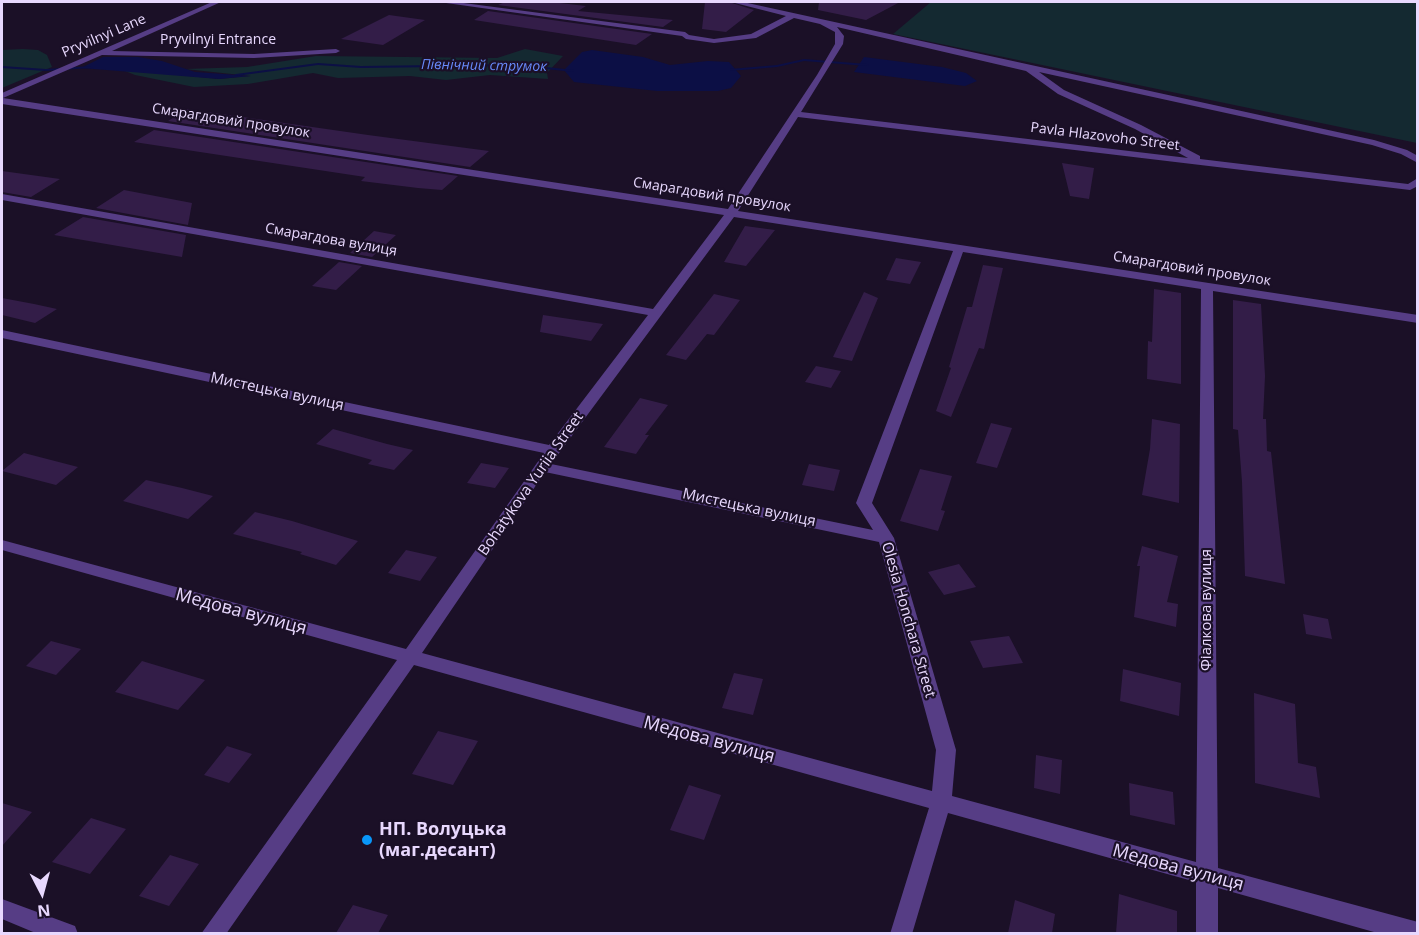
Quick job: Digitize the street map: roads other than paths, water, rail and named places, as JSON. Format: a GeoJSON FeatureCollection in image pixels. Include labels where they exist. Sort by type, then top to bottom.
{"type":"FeatureCollection","features":[{"type":"Feature","properties":{"kind":"street","name":"Pryvilnyi Lane"},"geometry":{"type":"LineString","coordinates":[[2,96],[217,2]]}},
{"type":"Feature","properties":{"kind":"street"},"geometry":{"type":"LineString","coordinates":[[443,2],[685,34],[686,37],[714,41],[753,36],[796,14]]}},
{"type":"Feature","properties":{"kind":"street"},"geometry":{"type":"LineString","coordinates":[[735,2],[1374,143],[1404,152],[1418,160]]}},
{"type":"Feature","properties":{"kind":"street","name":"Bohatykova Yuriia Street"},"geometry":{"type":"LineString","coordinates":[[213,933],[409,658],[552,450],[731,213],[839,44],[838,32],[823,22]]}},
{"type":"Feature","properties":{"kind":"street","name":"Pryvilnyi Entrance"},"geometry":{"type":"LineString","coordinates":[[100,52],[254,56],[336,51]]}},
{"type":"Feature","properties":{"kind":"street"},"geometry":{"type":"LineString","coordinates":[[1013,64],[1029,69],[1082,104],[1138,127],[1209,163]]}},
{"type":"Feature","properties":{"kind":"street","name":"Смарагдовий провулок"},"geometry":{"type":"LineString","coordinates":[[2,101],[1418,319]]}},
{"type":"Feature","properties":{"kind":"street","name":"Pavla Hlazovoho Street"},"geometry":{"type":"LineString","coordinates":[[795,114],[1209,163],[1414,184]]}},
{"type":"Feature","properties":{"kind":"street","name":"Смарагдова вулиця"},"geometry":{"type":"LineString","coordinates":[[2,197],[656,313]]}},
{"type":"Feature","properties":{"kind":"street","name":"Olesia Honchara Street"},"geometry":{"type":"LineString","coordinates":[[901,933],[941,802],[946,750],[886,538],[864,503],[959,249]]}},
{"type":"Feature","properties":{"kind":"street","name":"Фіалкова вулиця"},"geometry":{"type":"LineString","coordinates":[[1207,286],[1207,933]]}},
{"type":"Feature","properties":{"kind":"street","name":"Мистецька вулиця"},"geometry":{"type":"LineString","coordinates":[[2,334],[552,450]]}},
{"type":"Feature","properties":{"kind":"street","name":"Мистецька вулиця"},"geometry":{"type":"LineString","coordinates":[[542,467],[886,538]]}},
{"type":"Feature","properties":{"kind":"street","name":"Медова вулиця"},"geometry":{"type":"LineString","coordinates":[[2,546],[1418,933]]}},
{"type":"Feature","properties":{"kind":"street"},"geometry":{"type":"LineString","coordinates":[[2,909],[67,933]]}},
{"type":"Feature","properties":{"kind":"waterway","name":"Північний струмок"},"geometry":{"type":"LineString","coordinates":[[730,70],[777,66],[804,60],[867,65]]}},
{"type":"Feature","properties":{"kind":"waterway","name":"Північний струмок"},"geometry":{"type":"LineString","coordinates":[[236,75],[318,64],[361,67],[518,65],[574,71]]}},
{"type":"Feature","properties":{"kind":"waterway","name":"Північний струмок"},"geometry":{"type":"LineString","coordinates":[[2,67],[46,70],[91,67]]}},
{"type":"Feature","properties":{"kind":"place","name":"НП. Волуцька (маг.десант)"},"geometry":{"type":"Point","coordinates":[367,840]}}]}
